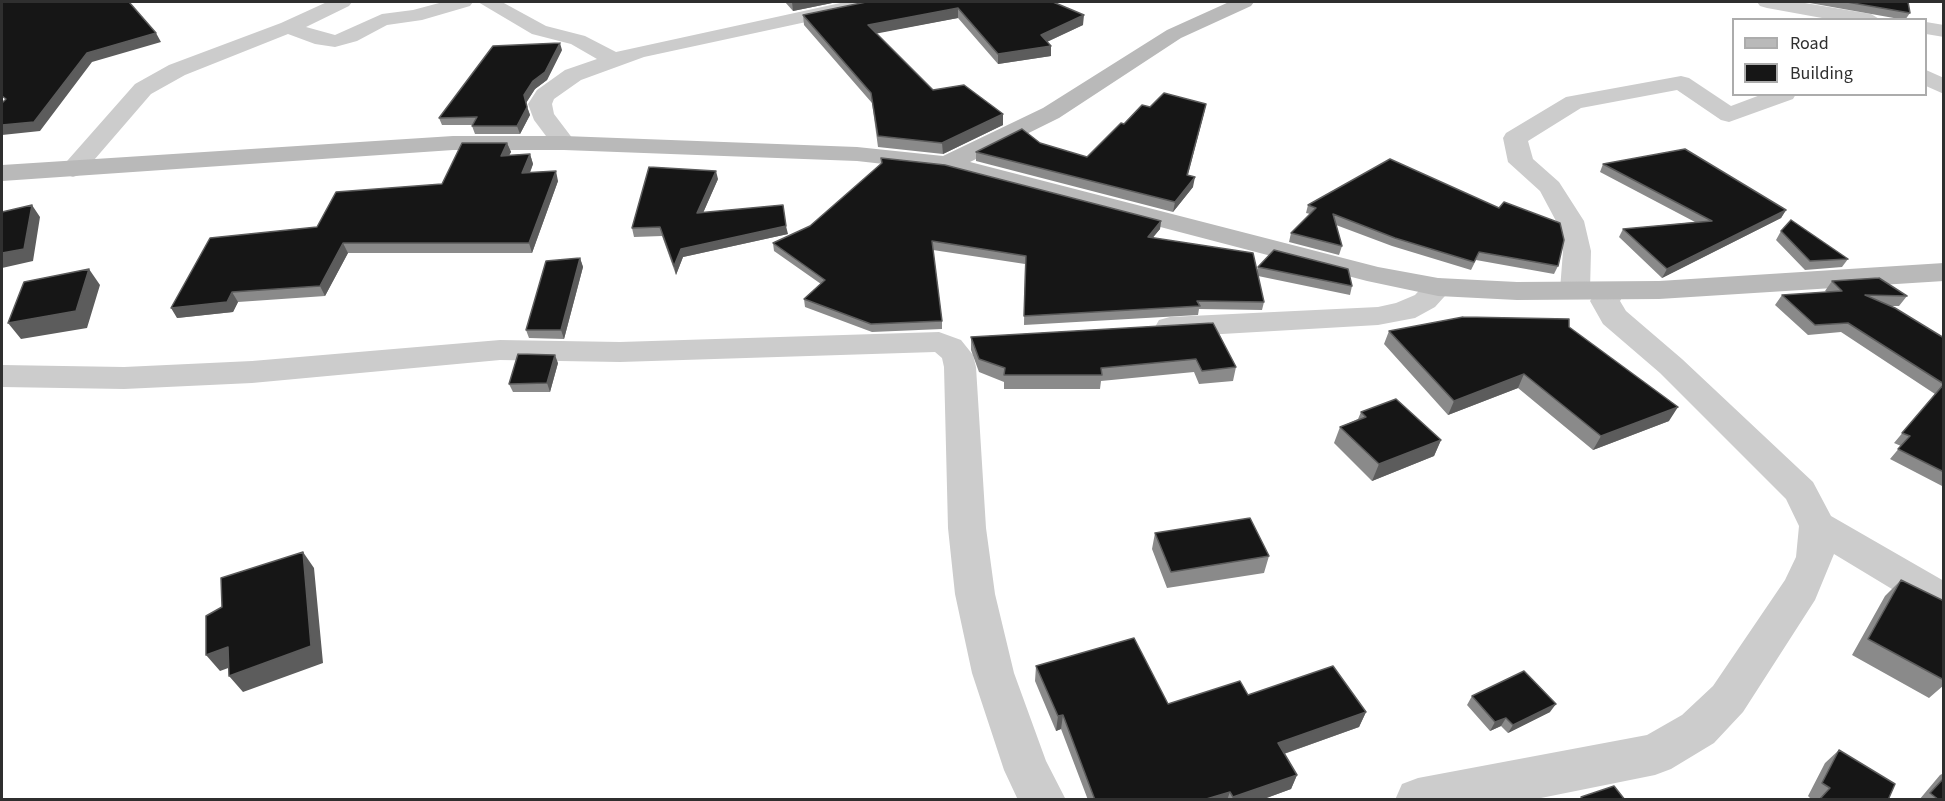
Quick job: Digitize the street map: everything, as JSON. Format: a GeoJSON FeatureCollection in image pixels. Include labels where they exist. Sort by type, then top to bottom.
{"type":"FeatureCollection","features":[{"type":"Feature","properties":{"kind":"street"},"geometry":{"type":"LineString","coordinates":[[73,169],[143,89],[177,70],[288,27],[342,2]]}},
{"type":"Feature","properties":{"kind":"street"},"geometry":{"type":"LineString","coordinates":[[288,27],[322,40],[335,40],[350,37],[382,20],[415,16],[463,2]]}},
{"type":"Feature","properties":{"kind":"street"},"geometry":{"type":"LineString","coordinates":[[488,2],[538,30],[578,40],[612,59]]}},
{"type":"Feature","properties":{"kind":"street"},"geometry":{"type":"LineString","coordinates":[[564,143],[542,115],[540,104],[545,95],[573,75],[612,59],[872,2]]}},
{"type":"Feature","properties":{"kind":"street"},"geometry":{"type":"LineString","coordinates":[[947,164],[1051,113],[1174,34],[1244,2]]}},
{"type":"Feature","properties":{"kind":"street"},"geometry":{"type":"LineString","coordinates":[[1767,2],[1859,18]]}},
{"type":"Feature","properties":{"kind":"street"},"geometry":{"type":"LineString","coordinates":[[1927,28],[1944,31]]}},
{"type":"Feature","properties":{"kind":"street"},"geometry":{"type":"LineString","coordinates":[[1927,77],[1944,87]]}},
{"type":"Feature","properties":{"kind":"street"},"geometry":{"type":"LineString","coordinates":[[1780,96],[1729,115],[1681,83],[1574,102],[1515,138],[1521,162],[1550,187],[1570,220],[1577,251],[1593,290],[1605,301],[1614,317],[1671,366],[1800,491],[1818,526],[1944,601]]}},
{"type":"Feature","properties":{"kind":"street"},"geometry":{"type":"LineString","coordinates":[[2,173],[453,143],[564,143],[856,154],[947,164],[1377,275],[1438,287],[1517,291],[1659,290],[1944,272]]}},
{"type":"Feature","properties":{"kind":"street"},"geometry":{"type":"LineString","coordinates":[[1140,329],[1378,316],[1404,311],[1425,301],[1438,287]]}},
{"type":"Feature","properties":{"kind":"street"},"geometry":{"type":"LineString","coordinates":[[2,376],[113,378],[252,372],[500,350],[620,352],[974,338]]}},
{"type":"Feature","properties":{"kind":"street"},"geometry":{"type":"LineString","coordinates":[[927,340],[950,347],[957,355],[960,367],[967,528],[975,594],[993,673],[1027,770],[1043,800]]}},
{"type":"Feature","properties":{"kind":"street"},"geometry":{"type":"LineString","coordinates":[[1418,800],[1655,754],[1698,729],[1728,699],[1801,589],[1815,557],[1818,526]]}},
{"type":"Feature","properties":{"kind":"building"},"geometry":{"type":"Polygon","coordinates":[[[2,2],[129,2],[156,33],[87,53],[34,122],[2,125],[2,103],[6,99],[2,96],[2,2]]]}},
{"type":"Feature","properties":{"kind":"building"},"geometry":{"type":"Polygon","coordinates":[[[866,2],[1053,2],[1084,15],[1041,35],[1051,46],[998,54],[958,8],[868,25],[933,90],[964,85],[1003,114],[942,143],[878,136],[871,93],[803,15],[866,2]]]}},
{"type":"Feature","properties":{"kind":"building"},"geometry":{"type":"Polygon","coordinates":[[[1847,2],[1908,2],[1910,13],[1847,2]]]}},
{"type":"Feature","properties":{"kind":"building"},"geometry":{"type":"Polygon","coordinates":[[[560,43],[545,72],[533,81],[524,95],[527,107],[517,126],[472,126],[477,117],[439,118],[493,46],[560,43]]]}},
{"type":"Feature","properties":{"kind":"building"},"geometry":{"type":"Polygon","coordinates":[[[1164,93],[1206,104],[1187,175],[1195,177],[1175,202],[976,152],[1022,129],[1040,143],[1087,157],[1142,105],[1150,107],[1164,93]]]}},
{"type":"Feature","properties":{"kind":"building"},"geometry":{"type":"Polygon","coordinates":[[[462,143],[507,143],[501,156],[530,154],[522,173],[556,171],[529,243],[343,243],[320,286],[232,292],[227,302],[171,308],[210,238],[317,227],[336,192],[442,184],[462,143]]]}},
{"type":"Feature","properties":{"kind":"building"},"geometry":{"type":"Polygon","coordinates":[[[1685,149],[1786,210],[1667,269],[1623,229],[1712,221],[1603,164],[1685,149]]]}},
{"type":"Feature","properties":{"kind":"building"},"geometry":{"type":"Polygon","coordinates":[[[881,158],[945,165],[1161,221],[1148,237],[1253,253],[1264,302],[1197,301],[1200,306],[1024,316],[1026,256],[932,241],[942,321],[871,324],[804,299],[825,280],[773,243],[810,226],[882,163],[881,158]]]}},
{"type":"Feature","properties":{"kind":"building"},"geometry":{"type":"Polygon","coordinates":[[[1390,159],[1499,208],[1504,202],[1560,223],[1564,240],[1558,266],[1479,252],[1474,262],[1395,238],[1333,214],[1342,246],[1291,233],[1316,208],[1308,205],[1390,159]]]}},
{"type":"Feature","properties":{"kind":"building"},"geometry":{"type":"Polygon","coordinates":[[[649,167],[716,171],[697,213],[783,205],[786,226],[681,249],[674,266],[660,227],[632,228],[649,167]]]}},
{"type":"Feature","properties":{"kind":"building"},"geometry":{"type":"Polygon","coordinates":[[[32,205],[24,249],[2,253],[2,212],[32,205]]]}},
{"type":"Feature","properties":{"kind":"building"},"geometry":{"type":"Polygon","coordinates":[[[1791,220],[1848,259],[1810,261],[1781,231],[1791,220]]]}},
{"type":"Feature","properties":{"kind":"building"},"geometry":{"type":"Polygon","coordinates":[[[1274,250],[1348,269],[1352,286],[1258,267],[1274,250]]]}},
{"type":"Feature","properties":{"kind":"building"},"geometry":{"type":"Polygon","coordinates":[[[580,258],[561,330],[526,330],[546,261],[580,258]]]}},
{"type":"Feature","properties":{"kind":"building"},"geometry":{"type":"Polygon","coordinates":[[[89,269],[76,311],[8,323],[24,282],[89,269]]]}},
{"type":"Feature","properties":{"kind":"building"},"geometry":{"type":"Polygon","coordinates":[[[1879,278],[1907,296],[1865,295],[1895,308],[1944,338],[1944,384],[1848,323],[1815,325],[1782,295],[1842,291],[1832,281],[1879,278]]]}},
{"type":"Feature","properties":{"kind":"building"},"geometry":{"type":"Polygon","coordinates":[[[1463,317],[1569,319],[1569,327],[1678,407],[1601,436],[1524,374],[1454,401],[1389,331],[1463,317]]]}},
{"type":"Feature","properties":{"kind":"building"},"geometry":{"type":"Polygon","coordinates":[[[1213,323],[1236,367],[1202,371],[1196,359],[1101,368],[1102,375],[1004,375],[1005,368],[979,359],[971,337],[1213,323]]]}},
{"type":"Feature","properties":{"kind":"building"},"geometry":{"type":"Polygon","coordinates":[[[518,354],[555,355],[547,383],[509,384],[518,354]]]}},
{"type":"Feature","properties":{"kind":"building"},"geometry":{"type":"Polygon","coordinates":[[[1944,384],[1944,472],[1898,449],[1910,436],[1902,433],[1944,384]]]}},
{"type":"Feature","properties":{"kind":"building"},"geometry":{"type":"Polygon","coordinates":[[[1396,399],[1441,440],[1379,464],[1340,427],[1366,417],[1361,412],[1396,399]]]}},
{"type":"Feature","properties":{"kind":"building"},"geometry":{"type":"Polygon","coordinates":[[[1250,518],[1269,556],[1171,572],[1155,533],[1250,518]]]}},
{"type":"Feature","properties":{"kind":"building"},"geometry":{"type":"Polygon","coordinates":[[[303,552],[311,646],[229,676],[228,647],[206,655],[206,616],[222,607],[221,578],[303,552]]]}},
{"type":"Feature","properties":{"kind":"building"},"geometry":{"type":"Polygon","coordinates":[[[1901,580],[1944,601],[1944,680],[1868,639],[1901,580]]]}},
{"type":"Feature","properties":{"kind":"building"},"geometry":{"type":"Polygon","coordinates":[[[1134,638],[1168,704],[1240,681],[1248,695],[1333,666],[1366,712],[1278,743],[1297,775],[1233,797],[1230,792],[1203,800],[1095,800],[1063,715],[1058,716],[1036,666],[1134,638]]]}},
{"type":"Feature","properties":{"kind":"building"},"geometry":{"type":"Polygon","coordinates":[[[1524,671],[1556,704],[1513,725],[1506,718],[1495,722],[1472,696],[1524,671]]]}},
{"type":"Feature","properties":{"kind":"building"},"geometry":{"type":"Polygon","coordinates":[[[1839,750],[1895,784],[1888,800],[1819,800],[1830,788],[1822,783],[1839,750]]]}},
{"type":"Feature","properties":{"kind":"building"},"geometry":{"type":"Polygon","coordinates":[[[1944,778],[1944,800],[1939,800],[1930,793],[1944,778]]]}},
{"type":"Feature","properties":{"kind":"building"},"geometry":{"type":"Polygon","coordinates":[[[1614,786],[1625,800],[1583,800],[1581,797],[1614,786]]]}}]}
